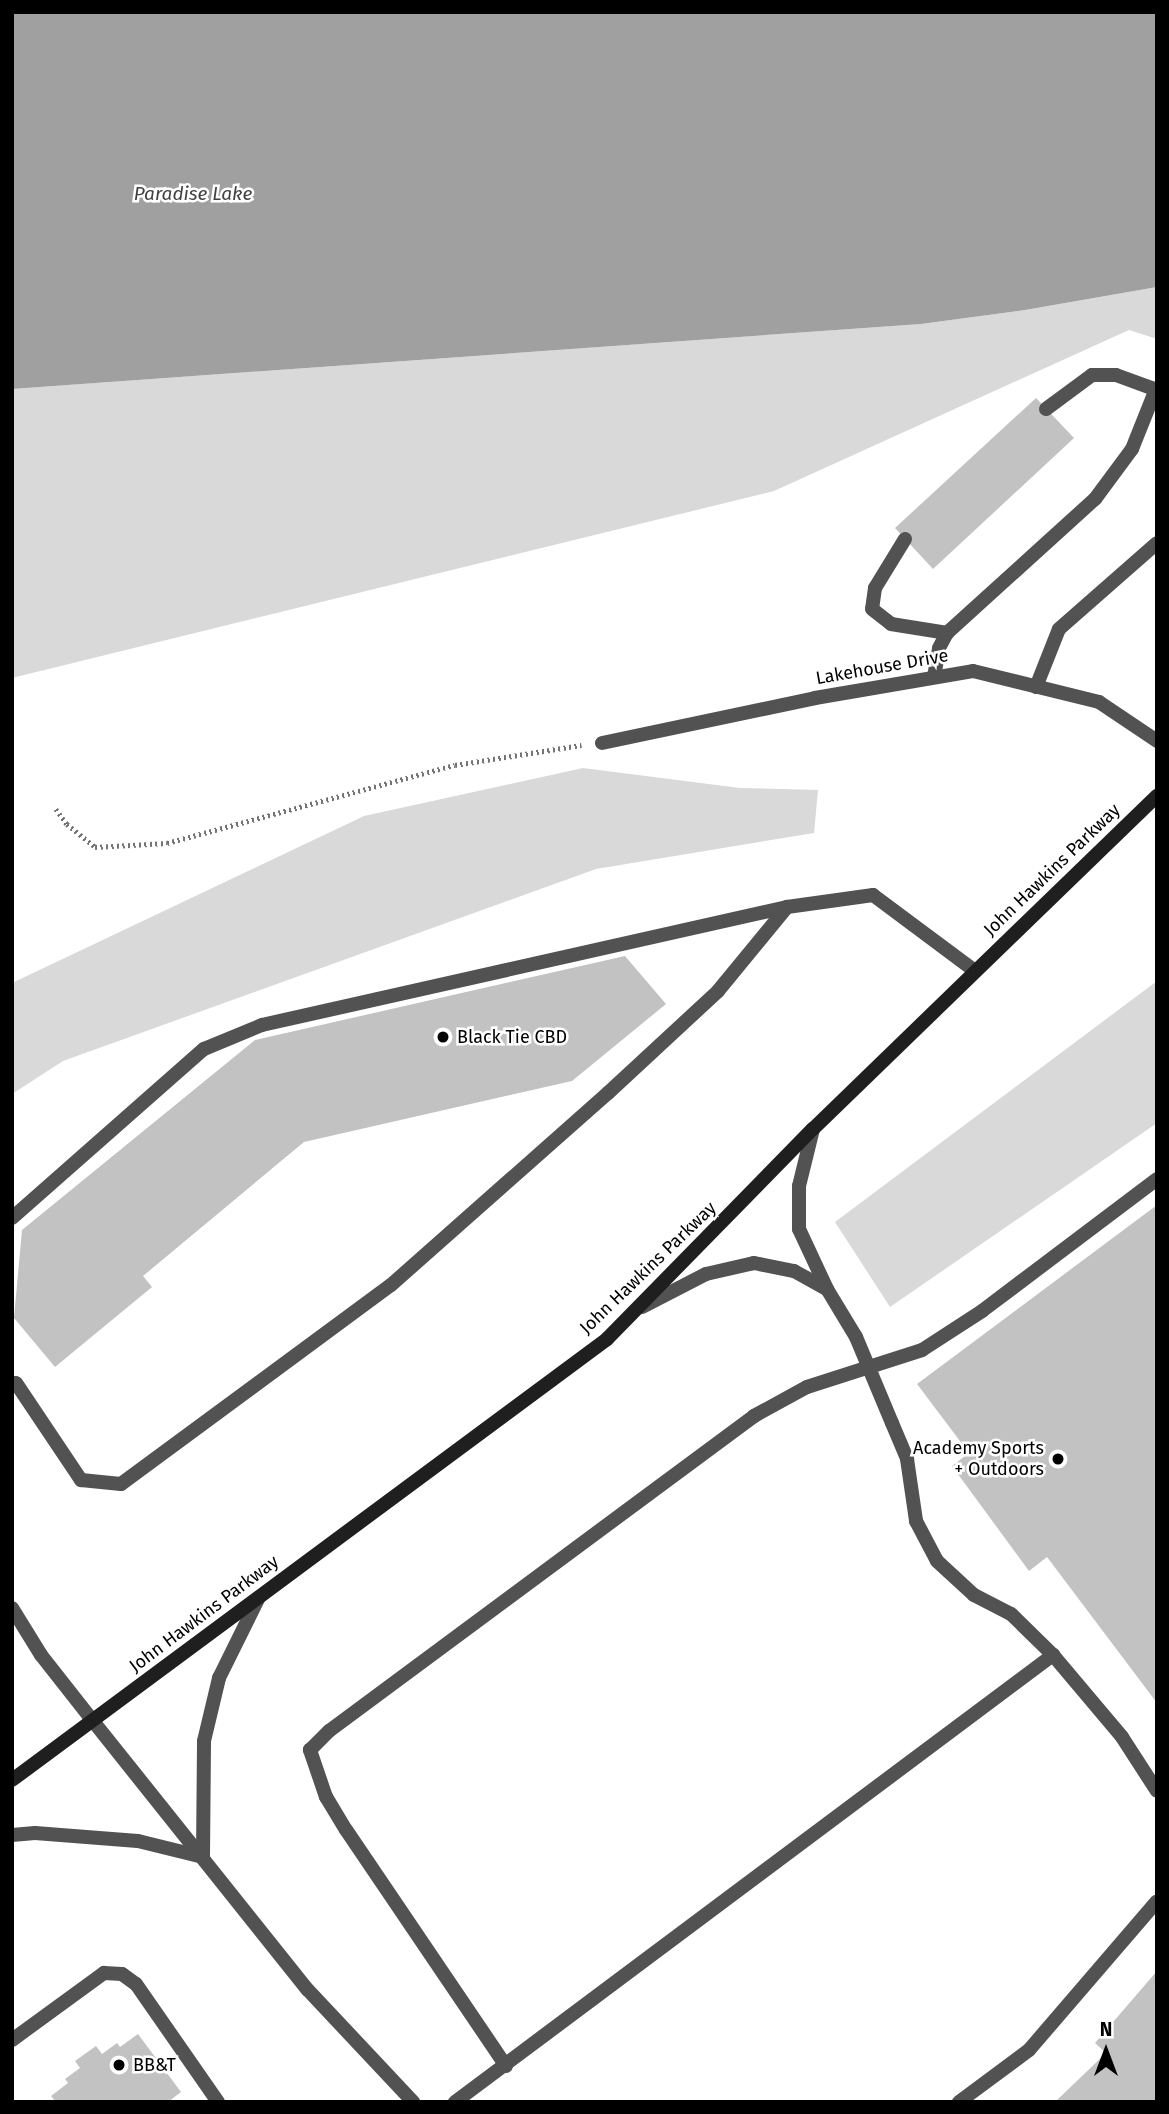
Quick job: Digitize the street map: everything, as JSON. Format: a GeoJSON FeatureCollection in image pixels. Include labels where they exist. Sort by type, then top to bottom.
{"type":"FeatureCollection","features":[{"type":"Feature","properties":{"kind":"main road","name":"John Hawkins Parkway"},"geometry":{"type":"LineString","coordinates":[[12,1780],[607,1339],[813,1129],[1157,796]]}},
{"type":"Feature","properties":{"kind":"street"},"geometry":{"type":"LineString","coordinates":[[934,677],[939,648],[947,634],[1095,499],[1132,449],[1156,390],[1116,375],[1092,375],[1046,409]]}},
{"type":"Feature","properties":{"kind":"street"},"geometry":{"type":"LineString","coordinates":[[905,540],[875,588],[872,609],[891,624],[947,634]]}},
{"type":"Feature","properties":{"kind":"street"},"geometry":{"type":"LineString","coordinates":[[1036,687],[1059,629],[1157,543]]}},
{"type":"Feature","properties":{"kind":"street","name":"Lakehouse Drive"},"geometry":{"type":"LineString","coordinates":[[602,743],[815,698],[973,671],[1099,702],[1157,741]]}},
{"type":"Feature","properties":{"kind":"street"},"geometry":{"type":"LineString","coordinates":[[12,1218],[204,1049],[262,1025],[787,907],[873,895],[975,971]]}},
{"type":"Feature","properties":{"kind":"street"},"geometry":{"type":"LineString","coordinates":[[12,1368],[14,1384],[81,1480],[121,1484],[391,1285],[608,1093],[718,991],[787,907]]}},
{"type":"Feature","properties":{"kind":"street"},"geometry":{"type":"LineString","coordinates":[[813,1129],[799,1186],[797,1214],[803,1237],[869,1368],[907,1460],[916,1521],[937,1561],[974,1595],[1011,1615],[1054,1655],[1122,1737],[1157,1791]]}},
{"type":"Feature","properties":{"kind":"street"},"geometry":{"type":"LineString","coordinates":[[506,2066],[346,1830],[326,1797],[310,1750],[329,1731],[754,1416],[807,1388],[922,1350],[972,1317],[1157,1179]]}},
{"type":"Feature","properties":{"kind":"street"},"geometry":{"type":"LineString","coordinates":[[641,1307],[706,1274],[754,1263],[786,1268],[827,1289]]}},
{"type":"Feature","properties":{"kind":"street"},"geometry":{"type":"LineString","coordinates":[[203,1857],[204,1741],[219,1678],[259,1597]]}},
{"type":"Feature","properties":{"kind":"street"},"geometry":{"type":"LineString","coordinates":[[12,1608],[41,1655],[308,1990],[413,2102]]}},
{"type":"Feature","properties":{"kind":"street"},"geometry":{"type":"LineString","coordinates":[[455,2102],[1054,1655]]}},
{"type":"Feature","properties":{"kind":"street"},"geometry":{"type":"LineString","coordinates":[[12,1835],[35,1833],[138,1841],[203,1857]]}},
{"type":"Feature","properties":{"kind":"street"},"geometry":{"type":"LineString","coordinates":[[959,2102],[1028,2050],[1157,1901]]}},
{"type":"Feature","properties":{"kind":"street"},"geometry":{"type":"LineString","coordinates":[[12,2040],[104,1973],[122,1974],[136,1984],[218,2102]]}},
{"type":"Feature","properties":{"kind":"path"},"geometry":{"type":"LineString","coordinates":[[56,809],[67,824],[95,847],[167,843],[455,765],[543,749],[602,743]]}},
{"type":"Feature","properties":{"kind":"shaded area"},"geometry":{"type":"Polygon","coordinates":[[[1157,287],[1157,339],[1129,330],[774,491],[12,678],[12,389],[921,324],[1025,310],[1157,287]]]}},
{"type":"Feature","properties":{"kind":"shaded area"},"geometry":{"type":"Polygon","coordinates":[[[583,768],[740,788],[818,790],[814,833],[596,869],[63,1061],[12,1094],[12,983],[364,816],[583,768]]]}},
{"type":"Feature","properties":{"kind":"shaded area"},"geometry":{"type":"Polygon","coordinates":[[[1157,981],[1157,1123],[890,1307],[835,1222],[1157,981]]]}},
{"type":"Feature","properties":{"kind":"water","name":"Paradise Lake"},"geometry":{"type":"Polygon","coordinates":[[[12,12],[1157,12],[1157,287],[1025,310],[921,324],[12,389],[12,12]]]}},
{"type":"Feature","properties":{"kind":"building"},"geometry":{"type":"Polygon","coordinates":[[[1036,398],[1074,438],[933,569],[895,528],[1036,398]]]}},
{"type":"Feature","properties":{"kind":"building"},"geometry":{"type":"Polygon","coordinates":[[[625,956],[666,1004],[572,1081],[304,1142],[143,1276],[152,1287],[55,1367],[14,1318],[22,1230],[255,1040],[625,956]]]}},
{"type":"Feature","properties":{"kind":"building","name":"Academy Sports + Outdoors"},"geometry":{"type":"Polygon","coordinates":[[[1157,1205],[1157,1703],[1047,1557],[1029,1571],[952,1466],[969,1453],[917,1384],[1157,1205]]]}},
{"type":"Feature","properties":{"kind":"building"},"geometry":{"type":"Polygon","coordinates":[[[1157,1971],[1157,2102],[1055,2102],[1106,2053],[1095,2043],[1157,1971]]]}},
{"type":"Feature","properties":{"kind":"building","name":"BB&T"},"geometry":{"type":"Polygon","coordinates":[[[138,2034],[181,2092],[168,2102],[56,2102],[51,2096],[68,2083],[65,2079],[80,2068],[75,2061],[96,2046],[102,2054],[117,2043],[120,2047],[138,2034]]]}},
{"type":"Feature","properties":{"kind":"place","name":"Black Tie CBD"},"geometry":{"type":"Point","coordinates":[443,1037]}},
{"type":"Feature","properties":{"kind":"place","name":"Academy Sports + Outdoors"},"geometry":{"type":"Point","coordinates":[1058,1459]}},
{"type":"Feature","properties":{"kind":"place","name":"BB&T"},"geometry":{"type":"Point","coordinates":[119,2065]}}]}
